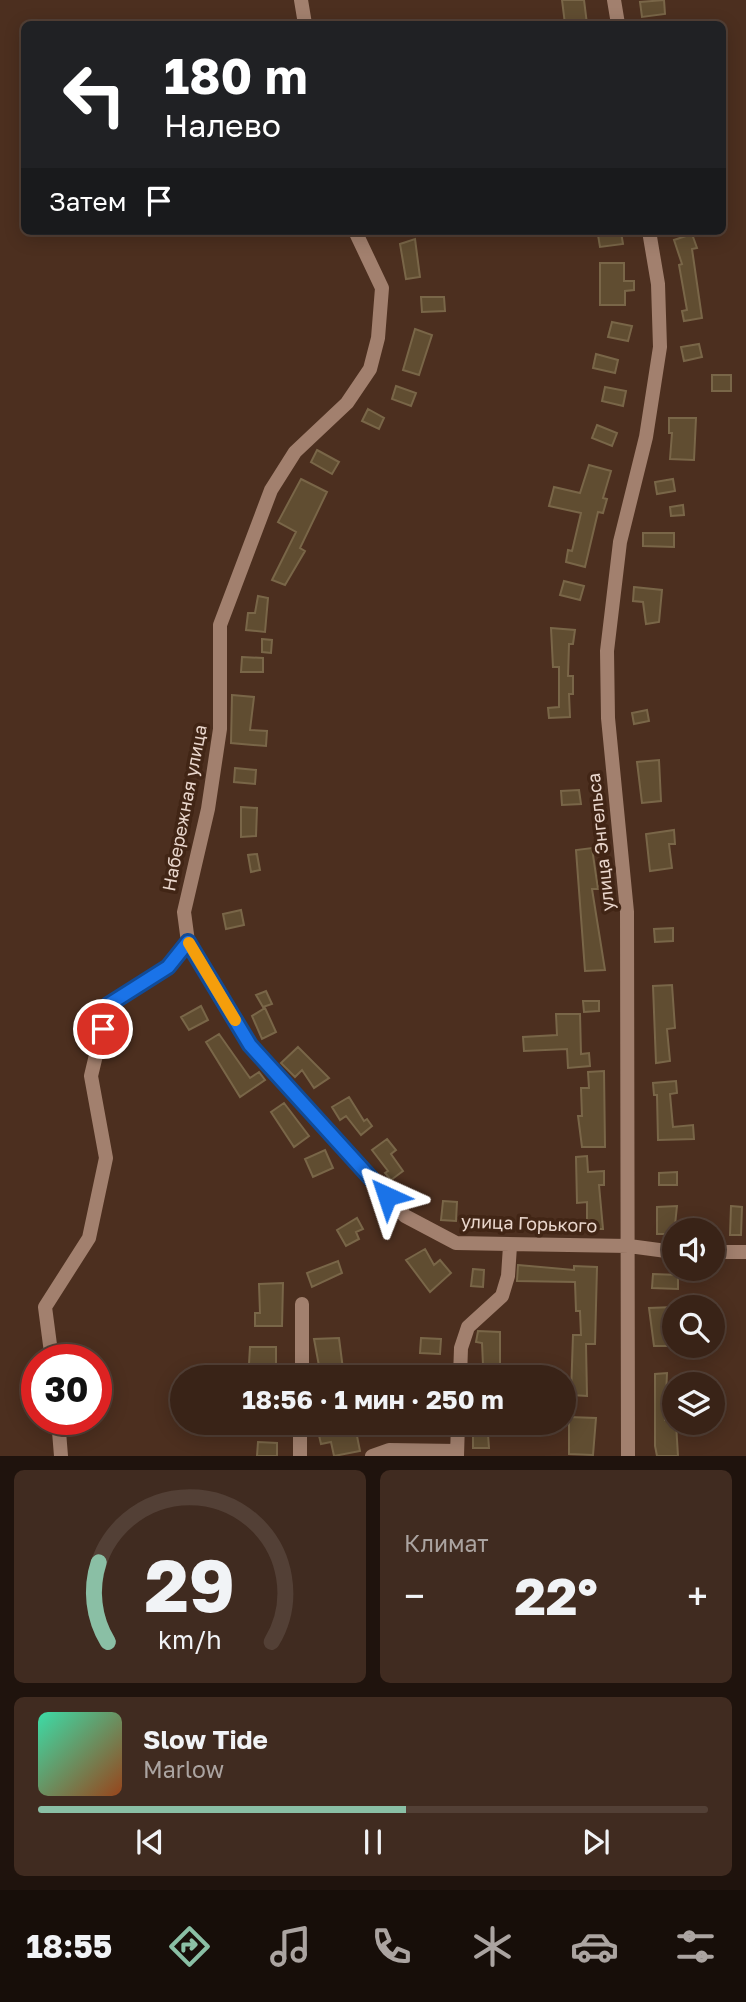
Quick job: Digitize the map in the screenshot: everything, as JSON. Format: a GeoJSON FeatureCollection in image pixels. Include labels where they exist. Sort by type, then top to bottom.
{"type":"FeatureCollection","features":[{"type":"Feature","properties":{"kind":"street"},"geometry":{"type":"LineString","coordinates":[[300,0],[304,21]]}},
{"type":"Feature","properties":{"kind":"street"},"geometry":{"type":"LineString","coordinates":[[614,0],[618,21]]}},
{"type":"Feature","properties":{"kind":"street","name":"Набережная улица"},"geometry":{"type":"LineString","coordinates":[[188,942],[184,912],[208,809],[220,729],[220,625],[271,490],[295,452],[347,403],[370,369],[378,338],[382,288],[357,235]]}},
{"type":"Feature","properties":{"kind":"street","name":"улица Энгельса"},"geometry":{"type":"LineString","coordinates":[[628,1456],[627,912],[608,718],[607,651],[620,542],[646,437],[660,347],[658,284],[650,235]]}},
{"type":"Feature","properties":{"kind":"street"},"geometry":{"type":"LineString","coordinates":[[50,1344],[46,1307],[89,1238],[106,1158],[91,1076],[108,1005],[168,967],[188,942]]}},
{"type":"Feature","properties":{"kind":"street","name":"улица Горького"},"geometry":{"type":"LineString","coordinates":[[188,942],[250,1045],[405,1216],[456,1243],[629,1246],[662,1250]]}},
{"type":"Feature","properties":{"kind":"street"},"geometry":{"type":"LineString","coordinates":[[460,1365],[461,1348],[468,1327],[502,1296],[508,1276],[510,1246]]}},
{"type":"Feature","properties":{"kind":"street"},"geometry":{"type":"LineString","coordinates":[[725,1252],[746,1252]]}},
{"type":"Feature","properties":{"kind":"street"},"geometry":{"type":"LineString","coordinates":[[302,1304],[302,1365]]}},
{"type":"Feature","properties":{"kind":"street"},"geometry":{"type":"LineString","coordinates":[[59,1435],[61,1456]]}},
{"type":"Feature","properties":{"kind":"street"},"geometry":{"type":"LineString","coordinates":[[300,1435],[300,1456]]}},
{"type":"Feature","properties":{"kind":"street"},"geometry":{"type":"LineString","coordinates":[[372,1456],[389,1450],[457,1453],[458,1435]]}},
{"type":"Feature","properties":{"kind":"building"},"geometry":{"type":"Polygon","coordinates":[[[562,0],[584,0],[587,21],[565,21],[562,0]]]}},
{"type":"Feature","properties":{"kind":"building"},"geometry":{"type":"Polygon","coordinates":[[[664,0],[665,14],[642,17],[640,2],[664,0]]]}},
{"type":"Feature","properties":{"kind":"building"},"geometry":{"type":"Polygon","coordinates":[[[598,235],[622,235],[623,244],[600,247],[598,235]]]}},
{"type":"Feature","properties":{"kind":"building"},"geometry":{"type":"Polygon","coordinates":[[[692,235],[697,248],[692,249],[702,318],[684,321],[682,311],[687,310],[679,265],[682,264],[674,240],[692,235]]]}},
{"type":"Feature","properties":{"kind":"building"},"geometry":{"type":"Polygon","coordinates":[[[415,239],[420,277],[406,279],[400,244],[415,239]]]}},
{"type":"Feature","properties":{"kind":"building"},"geometry":{"type":"Polygon","coordinates":[[[600,263],[624,263],[624,281],[634,281],[634,290],[625,291],[625,305],[600,305],[600,263]]]}},
{"type":"Feature","properties":{"kind":"building"},"geometry":{"type":"Polygon","coordinates":[[[421,297],[444,297],[445,311],[422,312],[421,297]]]}},
{"type":"Feature","properties":{"kind":"building"},"geometry":{"type":"Polygon","coordinates":[[[612,322],[632,326],[628,341],[608,337],[612,322]]]}},
{"type":"Feature","properties":{"kind":"building"},"geometry":{"type":"Polygon","coordinates":[[[415,329],[432,335],[419,375],[403,370],[415,329]]]}},
{"type":"Feature","properties":{"kind":"building"},"geometry":{"type":"Polygon","coordinates":[[[699,344],[702,357],[684,361],[681,347],[699,344]]]}},
{"type":"Feature","properties":{"kind":"building"},"geometry":{"type":"Polygon","coordinates":[[[596,354],[618,360],[615,373],[593,368],[596,354]]]}},
{"type":"Feature","properties":{"kind":"building"},"geometry":{"type":"Polygon","coordinates":[[[712,375],[731,375],[731,391],[712,391],[712,375]]]}},
{"type":"Feature","properties":{"kind":"building"},"geometry":{"type":"Polygon","coordinates":[[[396,386],[416,393],[411,406],[392,399],[396,386]]]}},
{"type":"Feature","properties":{"kind":"building"},"geometry":{"type":"Polygon","coordinates":[[[605,387],[626,391],[623,406],[602,401],[605,387]]]}},
{"type":"Feature","properties":{"kind":"building"},"geometry":{"type":"Polygon","coordinates":[[[368,409],[384,418],[379,429],[362,421],[368,409]]]}},
{"type":"Feature","properties":{"kind":"building"},"geometry":{"type":"Polygon","coordinates":[[[669,418],[696,418],[694,460],[670,459],[672,433],[669,433],[669,418]]]}},
{"type":"Feature","properties":{"kind":"building"},"geometry":{"type":"Polygon","coordinates":[[[597,425],[617,433],[612,446],[592,438],[597,425]]]}},
{"type":"Feature","properties":{"kind":"building"},"geometry":{"type":"Polygon","coordinates":[[[317,450],[339,462],[332,474],[311,462],[317,450]]]}},
{"type":"Feature","properties":{"kind":"building"},"geometry":{"type":"Polygon","coordinates":[[[589,465],[611,471],[603,498],[607,499],[603,513],[598,512],[585,567],[566,562],[568,550],[572,551],[581,513],[549,506],[554,487],[580,493],[589,465]]]}},
{"type":"Feature","properties":{"kind":"building"},"geometry":{"type":"Polygon","coordinates":[[[301,479],[327,492],[300,548],[305,551],[285,585],[272,580],[296,532],[278,522],[301,479]]]}},
{"type":"Feature","properties":{"kind":"building"},"geometry":{"type":"Polygon","coordinates":[[[673,479],[675,491],[657,494],[655,482],[673,479]]]}},
{"type":"Feature","properties":{"kind":"building"},"geometry":{"type":"Polygon","coordinates":[[[683,505],[684,515],[671,516],[670,507],[683,505]]]}},
{"type":"Feature","properties":{"kind":"building"},"geometry":{"type":"Polygon","coordinates":[[[643,533],[674,533],[674,547],[643,546],[643,533]]]}},
{"type":"Feature","properties":{"kind":"building"},"geometry":{"type":"Polygon","coordinates":[[[564,581],[584,586],[580,600],[560,595],[564,581]]]}},
{"type":"Feature","properties":{"kind":"building"},"geometry":{"type":"Polygon","coordinates":[[[634,587],[662,590],[659,622],[646,624],[643,602],[633,601],[634,587]]]}},
{"type":"Feature","properties":{"kind":"building"},"geometry":{"type":"Polygon","coordinates":[[[258,596],[268,598],[265,632],[246,630],[248,613],[255,613],[258,596]]]}},
{"type":"Feature","properties":{"kind":"building"},"geometry":{"type":"Polygon","coordinates":[[[551,628],[575,630],[573,644],[569,644],[568,676],[573,676],[573,694],[569,694],[570,717],[549,718],[548,708],[559,707],[559,667],[553,667],[551,628]]]}},
{"type":"Feature","properties":{"kind":"building"},"geometry":{"type":"Polygon","coordinates":[[[262,639],[272,640],[271,653],[262,652],[262,639]]]}},
{"type":"Feature","properties":{"kind":"building"},"geometry":{"type":"Polygon","coordinates":[[[242,657],[263,658],[263,672],[241,672],[242,657]]]}},
{"type":"Feature","properties":{"kind":"building"},"geometry":{"type":"Polygon","coordinates":[[[232,695],[254,697],[250,730],[267,731],[266,746],[231,743],[232,695]]]}},
{"type":"Feature","properties":{"kind":"building"},"geometry":{"type":"Polygon","coordinates":[[[647,710],[649,721],[634,724],[632,713],[647,710]]]}},
{"type":"Feature","properties":{"kind":"building"},"geometry":{"type":"Polygon","coordinates":[[[659,760],[661,801],[642,803],[637,762],[659,760]]]}},
{"type":"Feature","properties":{"kind":"building"},"geometry":{"type":"Polygon","coordinates":[[[235,768],[256,770],[255,784],[234,782],[235,768]]]}},
{"type":"Feature","properties":{"kind":"building"},"geometry":{"type":"Polygon","coordinates":[[[579,790],[581,804],[562,805],[561,791],[579,790]]]}},
{"type":"Feature","properties":{"kind":"building"},"geometry":{"type":"Polygon","coordinates":[[[241,807],[257,808],[256,836],[241,837],[241,807]]]}},
{"type":"Feature","properties":{"kind":"building"},"geometry":{"type":"Polygon","coordinates":[[[674,830],[675,844],[669,844],[672,868],[650,871],[646,834],[674,830]]]}},
{"type":"Feature","properties":{"kind":"building"},"geometry":{"type":"Polygon","coordinates":[[[592,848],[598,889],[592,889],[605,970],[585,971],[576,850],[592,848]]]}},
{"type":"Feature","properties":{"kind":"building"},"geometry":{"type":"Polygon","coordinates":[[[257,854],[260,870],[251,872],[248,855],[257,854]]]}},
{"type":"Feature","properties":{"kind":"building"},"geometry":{"type":"Polygon","coordinates":[[[241,910],[244,925],[226,929],[223,914],[241,910]]]}},
{"type":"Feature","properties":{"kind":"building"},"geometry":{"type":"Polygon","coordinates":[[[673,928],[673,941],[655,942],[654,929],[673,928]]]}},
{"type":"Feature","properties":{"kind":"building"},"geometry":{"type":"Polygon","coordinates":[[[672,985],[675,1028],[667,1029],[670,1061],[656,1063],[653,986],[672,985]]]}},
{"type":"Feature","properties":{"kind":"building"},"geometry":{"type":"Polygon","coordinates":[[[266,991],[272,1004],[263,1007],[256,995],[266,991]]]}},
{"type":"Feature","properties":{"kind":"building"},"geometry":{"type":"Polygon","coordinates":[[[583,1001],[599,1001],[599,1011],[584,1012],[583,1001]]]}},
{"type":"Feature","properties":{"kind":"building"},"geometry":{"type":"Polygon","coordinates":[[[201,1006],[208,1020],[189,1030],[181,1017],[201,1006]]]}},
{"type":"Feature","properties":{"kind":"building"},"geometry":{"type":"Polygon","coordinates":[[[265,1008],[276,1032],[262,1039],[252,1016],[265,1008]]]}},
{"type":"Feature","properties":{"kind":"building"},"geometry":{"type":"Polygon","coordinates":[[[556,1014],[580,1014],[581,1054],[589,1053],[590,1066],[568,1068],[567,1049],[524,1051],[523,1037],[557,1035],[556,1014]]]}},
{"type":"Feature","properties":{"kind":"building"},"geometry":{"type":"Polygon","coordinates":[[[219,1034],[250,1078],[259,1072],[265,1080],[240,1097],[206,1042],[219,1034]]]}},
{"type":"Feature","properties":{"kind":"building"},"geometry":{"type":"Polygon","coordinates":[[[298,1047],[329,1078],[314,1088],[302,1070],[295,1077],[281,1063],[298,1047]]]}},
{"type":"Feature","properties":{"kind":"building"},"geometry":{"type":"Polygon","coordinates":[[[604,1071],[605,1147],[582,1147],[578,1116],[582,1116],[581,1088],[589,1088],[588,1072],[604,1071]]]}},
{"type":"Feature","properties":{"kind":"building"},"geometry":{"type":"Polygon","coordinates":[[[676,1081],[677,1093],[670,1094],[673,1127],[693,1125],[694,1139],[658,1140],[657,1095],[654,1095],[653,1083],[676,1081]]]}},
{"type":"Feature","properties":{"kind":"building"},"geometry":{"type":"Polygon","coordinates":[[[349,1097],[364,1121],[367,1119],[372,1126],[361,1135],[346,1116],[340,1120],[332,1107],[349,1097]]]}},
{"type":"Feature","properties":{"kind":"building"},"geometry":{"type":"Polygon","coordinates":[[[284,1103],[309,1136],[294,1147],[271,1112],[284,1103]]]}},
{"type":"Feature","properties":{"kind":"building"},"geometry":{"type":"Polygon","coordinates":[[[387,1139],[396,1150],[391,1154],[403,1171],[391,1180],[385,1173],[388,1171],[372,1150],[387,1139]]]}},
{"type":"Feature","properties":{"kind":"building"},"geometry":{"type":"Polygon","coordinates":[[[325,1150],[333,1168],[313,1177],[305,1159],[325,1150]]]}},
{"type":"Feature","properties":{"kind":"building"},"geometry":{"type":"Polygon","coordinates":[[[587,1156],[588,1172],[604,1171],[604,1185],[599,1185],[603,1229],[587,1229],[587,1202],[577,1203],[576,1157],[587,1156]]]}},
{"type":"Feature","properties":{"kind":"building"},"geometry":{"type":"Polygon","coordinates":[[[677,1172],[677,1185],[659,1185],[659,1173],[677,1172]]]}},
{"type":"Feature","properties":{"kind":"building"},"geometry":{"type":"Polygon","coordinates":[[[443,1201],[457,1202],[456,1221],[441,1220],[443,1201]]]}},
{"type":"Feature","properties":{"kind":"building"},"geometry":{"type":"Polygon","coordinates":[[[677,1206],[676,1218],[662,1218],[662,1234],[657,1234],[657,1207],[677,1206]]]}},
{"type":"Feature","properties":{"kind":"building"},"geometry":{"type":"Polygon","coordinates":[[[731,1206],[742,1207],[741,1235],[730,1235],[731,1206]]]}},
{"type":"Feature","properties":{"kind":"building"},"geometry":{"type":"Polygon","coordinates":[[[357,1218],[363,1229],[356,1232],[359,1239],[346,1246],[337,1230],[357,1218]]]}},
{"type":"Feature","properties":{"kind":"building"},"geometry":{"type":"Polygon","coordinates":[[[425,1249],[434,1265],[440,1260],[451,1273],[430,1292],[406,1260],[425,1249]]]}},
{"type":"Feature","properties":{"kind":"building"},"geometry":{"type":"Polygon","coordinates":[[[338,1261],[342,1273],[312,1287],[307,1273],[338,1261]]]}},
{"type":"Feature","properties":{"kind":"building"},"geometry":{"type":"Polygon","coordinates":[[[518,1265],[574,1270],[574,1266],[597,1267],[595,1344],[586,1344],[587,1396],[576,1395],[576,1365],[572,1365],[573,1335],[581,1335],[580,1311],[576,1311],[575,1282],[517,1281],[518,1265]]]}},
{"type":"Feature","properties":{"kind":"building"},"geometry":{"type":"Polygon","coordinates":[[[473,1269],[484,1270],[483,1287],[471,1286],[473,1269]]]}},
{"type":"Feature","properties":{"kind":"building"},"geometry":{"type":"Polygon","coordinates":[[[653,1274],[662,1274],[662,1281],[678,1281],[678,1289],[652,1288],[653,1274]]]}},
{"type":"Feature","properties":{"kind":"building"},"geometry":{"type":"Polygon","coordinates":[[[283,1283],[282,1326],[255,1326],[255,1313],[260,1313],[259,1284],[283,1283]]]}},
{"type":"Feature","properties":{"kind":"building"},"geometry":{"type":"Polygon","coordinates":[[[662,1307],[662,1346],[654,1346],[649,1308],[662,1307]]]}},
{"type":"Feature","properties":{"kind":"building"},"geometry":{"type":"Polygon","coordinates":[[[478,1331],[500,1332],[500,1365],[483,1365],[482,1343],[476,1342],[478,1331]]]}},
{"type":"Feature","properties":{"kind":"building"},"geometry":{"type":"Polygon","coordinates":[[[339,1338],[342,1365],[319,1365],[314,1339],[339,1338]]]}},
{"type":"Feature","properties":{"kind":"building"},"geometry":{"type":"Polygon","coordinates":[[[421,1338],[441,1339],[440,1354],[420,1353],[421,1338]]]}},
{"type":"Feature","properties":{"kind":"building"},"geometry":{"type":"Polygon","coordinates":[[[250,1347],[276,1347],[276,1365],[249,1364],[250,1347]]]}},
{"type":"Feature","properties":{"kind":"building"},"geometry":{"type":"Polygon","coordinates":[[[662,1373],[662,1435],[677,1435],[678,1456],[657,1456],[655,1374],[662,1373]]]}},
{"type":"Feature","properties":{"kind":"building"},"geometry":{"type":"Polygon","coordinates":[[[576,1417],[596,1418],[593,1455],[569,1454],[569,1435],[576,1435],[576,1417]]]}},
{"type":"Feature","properties":{"kind":"building"},"geometry":{"type":"Polygon","coordinates":[[[319,1435],[361,1435],[357,1436],[360,1451],[334,1456],[331,1442],[321,1444],[319,1435]]]}},
{"type":"Feature","properties":{"kind":"building"},"geometry":{"type":"Polygon","coordinates":[[[473,1435],[488,1435],[489,1448],[473,1448],[473,1435]]]}},
{"type":"Feature","properties":{"kind":"building"},"geometry":{"type":"Polygon","coordinates":[[[258,1442],[277,1443],[277,1456],[257,1456],[258,1442]]]}},
{"type":"Feature","properties":{"kind":"slow traffic"},"geometry":{"type":"LineString","coordinates":[[189,943],[235,1020]]}},
{"type":"Feature","properties":{"kind":"route"},"geometry":{"type":"LineString","coordinates":[[103,1029],[108,1005],[168,967],[188,942],[250,1045],[387,1196]]}}]}
